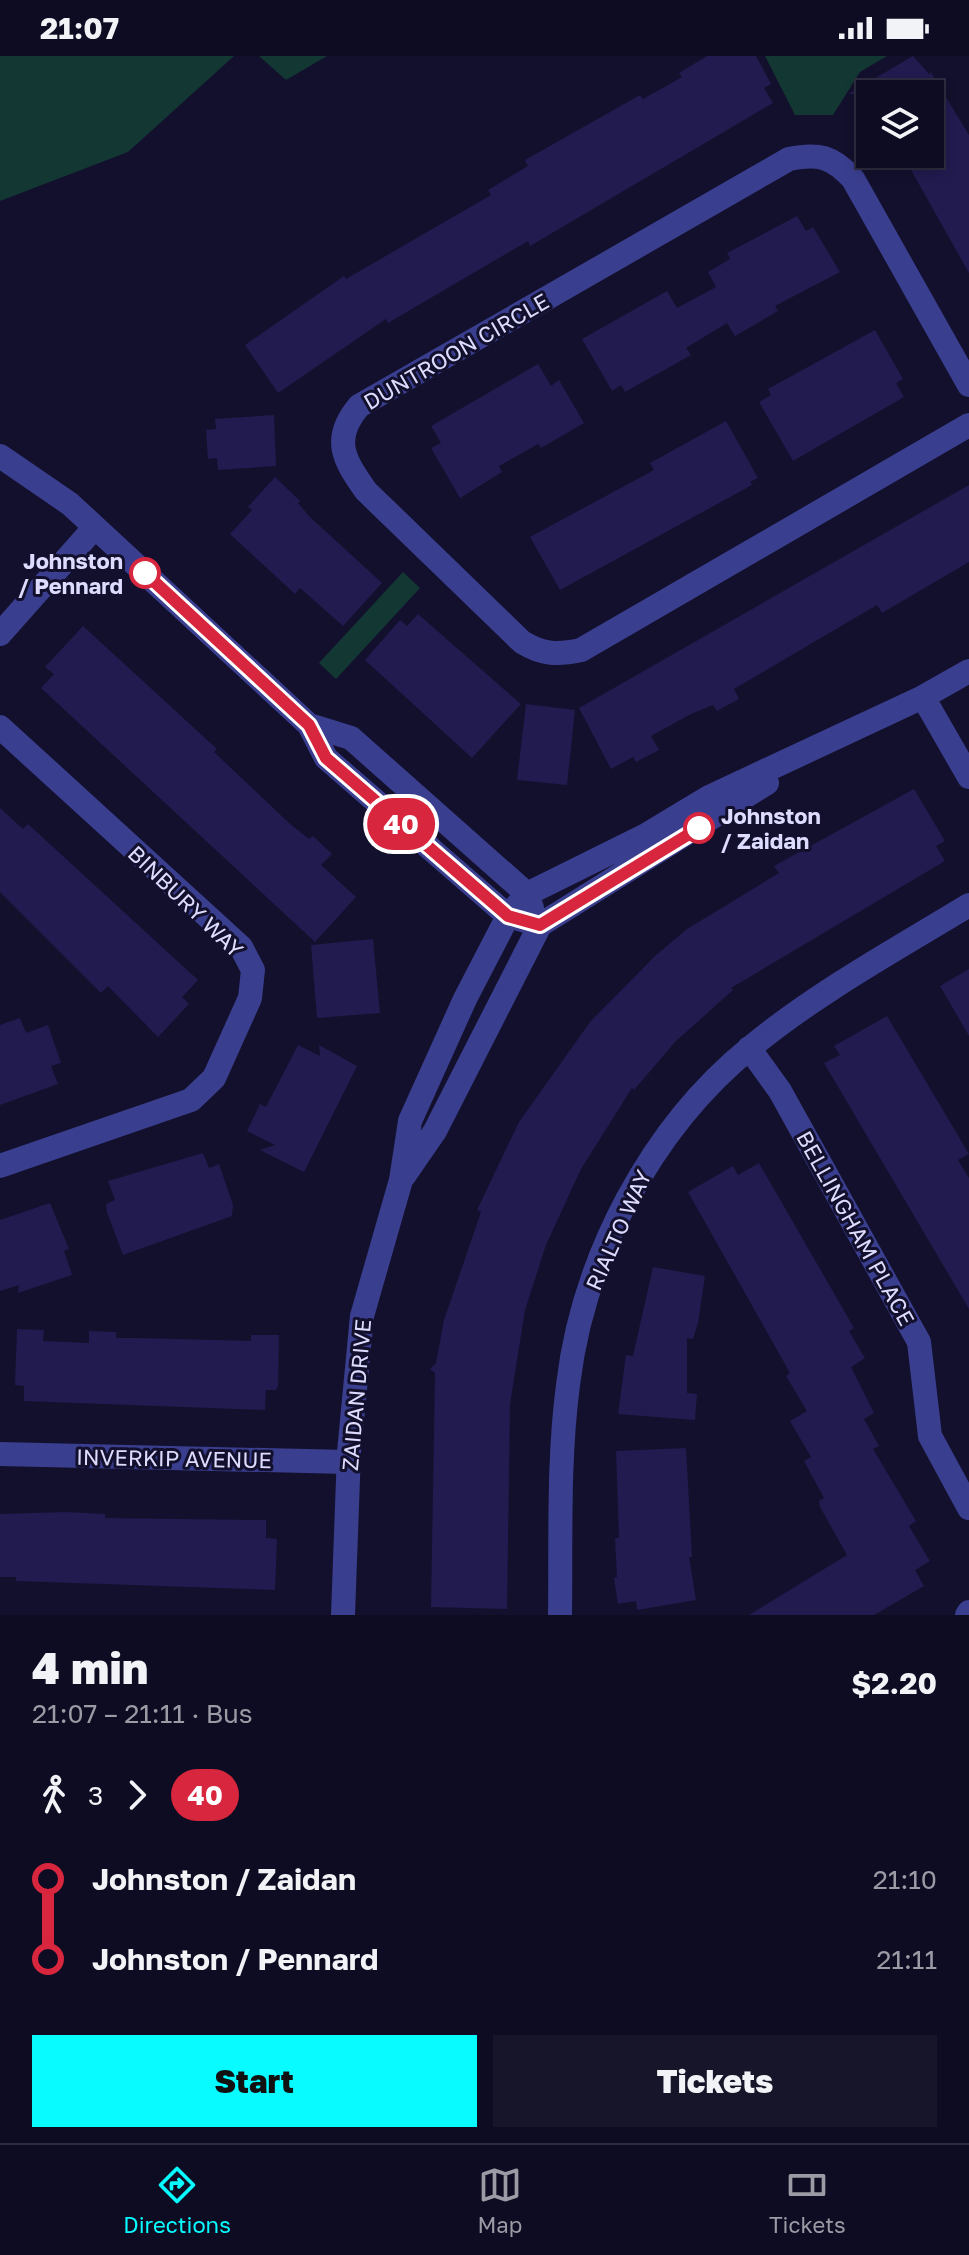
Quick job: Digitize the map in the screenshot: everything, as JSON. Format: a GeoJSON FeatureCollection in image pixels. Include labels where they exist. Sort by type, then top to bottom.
{"type":"FeatureCollection","features":[{"type":"Feature","properties":{"kind":"street","name":"DUNTROON CIRCLE"},"geometry":{"type":"LineString","coordinates":[[969,385],[853,179],[838,163],[818,153],[789,159],[359,406],[348,420],[342,445],[347,464],[366,491],[522,642],[538,651],[559,655],[581,650],[969,425]]}},
{"type":"Feature","properties":{"kind":"street"},"geometry":{"type":"LineString","coordinates":[[0,456],[70,504],[309,725],[326,758],[508,916],[540,925],[720,815],[814,750]]}},
{"type":"Feature","properties":{"kind":"street"},"geometry":{"type":"LineString","coordinates":[[0,634],[95,527]]}},
{"type":"Feature","properties":{"kind":"street"},"geometry":{"type":"LineString","coordinates":[[527,894],[646,835],[709,797],[814,750],[969,671]]}},
{"type":"Feature","properties":{"kind":"street"},"geometry":{"type":"LineString","coordinates":[[923,697],[969,777]]}},
{"type":"Feature","properties":{"kind":"street"},"geometry":{"type":"LineString","coordinates":[[309,725],[351,738],[527,894],[540,925]]}},
{"type":"Feature","properties":{"kind":"street","name":"BINBURY WAY"},"geometry":{"type":"LineString","coordinates":[[0,727],[241,947],[253,970],[250,998],[214,1078],[191,1100],[0,1166]]}},
{"type":"Feature","properties":{"kind":"street","name":"ZAIDAN DRIVE"},"geometry":{"type":"LineString","coordinates":[[343,1615],[348,1462],[362,1316],[401,1180],[410,1121],[465,999],[508,916],[527,894]]}},
{"type":"Feature","properties":{"kind":"street","name":"RIALTO WAY"},"geometry":{"type":"LineString","coordinates":[[560,1615],[562,1453],[568,1383],[580,1321],[598,1264],[647,1164],[693,1105],[749,1048],[826,993],[969,905]]}},
{"type":"Feature","properties":{"kind":"street","name":"ZAIDAN DRIVE"},"geometry":{"type":"LineString","coordinates":[[401,1180],[435,1131],[540,925]]}},
{"type":"Feature","properties":{"kind":"street","name":"BELLINGHAM PLACE"},"geometry":{"type":"LineString","coordinates":[[749,1048],[780,1091],[919,1342],[930,1436],[969,1508]]}},
{"type":"Feature","properties":{"kind":"street","name":"INVERKIP AVENUE"},"geometry":{"type":"LineString","coordinates":[[0,1454],[348,1462]]}},
{"type":"Feature","properties":{"kind":"green space"},"geometry":{"type":"Polygon","coordinates":[[[0,56],[234,56],[128,152],[0,201],[0,56]]]}},
{"type":"Feature","properties":{"kind":"green space"},"geometry":{"type":"Polygon","coordinates":[[[259,56],[327,56],[286,80],[259,56]]]}},
{"type":"Feature","properties":{"kind":"green space"},"geometry":{"type":"Polygon","coordinates":[[[765,56],[887,56],[860,72],[833,115],[795,115],[765,56]]]}},
{"type":"Feature","properties":{"kind":"green space"},"geometry":{"type":"Polygon","coordinates":[[[403,572],[420,588],[336,679],[319,663],[403,572]]]}},
{"type":"Feature","properties":{"kind":"building"},"geometry":{"type":"Polygon","coordinates":[[[707,56],[756,56],[771,84],[764,88],[773,103],[530,246],[528,241],[388,323],[386,319],[278,393],[245,345],[344,276],[346,279],[491,195],[488,190],[528,166],[525,160],[640,95],[643,99],[682,77],[679,73],[707,56]]]}},
{"type":"Feature","properties":{"kind":"building"},"geometry":{"type":"Polygon","coordinates":[[[913,56],[935,80],[872,80],[913,56]]]}},
{"type":"Feature","properties":{"kind":"building"},"geometry":{"type":"Polygon","coordinates":[[[944,94],[969,135],[969,273],[910,168],[944,168],[944,94]]]}},
{"type":"Feature","properties":{"kind":"building"},"geometry":{"type":"Polygon","coordinates":[[[797,216],[806,231],[813,227],[840,272],[775,306],[778,311],[735,336],[727,323],[686,348],[691,355],[625,392],[621,385],[612,391],[582,339],[667,291],[677,308],[716,287],[708,272],[730,259],[727,253],[797,216]]]}},
{"type":"Feature","properties":{"kind":"building"},"geometry":{"type":"Polygon","coordinates":[[[875,330],[903,379],[896,383],[904,397],[793,461],[759,402],[771,395],[768,389],[875,330]]]}},
{"type":"Feature","properties":{"kind":"building"},"geometry":{"type":"Polygon","coordinates":[[[538,364],[551,386],[559,380],[584,423],[541,448],[538,444],[499,466],[502,472],[460,498],[431,448],[441,443],[431,426],[538,364]]]}},
{"type":"Feature","properties":{"kind":"building"},"geometry":{"type":"Polygon","coordinates":[[[274,415],[276,466],[218,470],[217,458],[208,459],[206,430],[216,429],[215,419],[274,415]]]}},
{"type":"Feature","properties":{"kind":"building"},"geometry":{"type":"Polygon","coordinates":[[[726,421],[758,478],[750,482],[752,485],[560,590],[530,537],[654,470],[650,463],[726,421]]]}},
{"type":"Feature","properties":{"kind":"building"},"geometry":{"type":"Polygon","coordinates":[[[275,477],[300,501],[298,503],[310,517],[382,583],[343,626],[300,588],[295,594],[230,534],[252,510],[248,507],[275,477]]]}},
{"type":"Feature","properties":{"kind":"building"},"geometry":{"type":"Polygon","coordinates":[[[969,485],[969,562],[882,613],[877,605],[734,689],[739,699],[717,711],[713,705],[691,714],[651,736],[659,750],[636,762],[633,757],[611,769],[579,708],[969,485]]]}},
{"type":"Feature","properties":{"kind":"building"},"geometry":{"type":"Polygon","coordinates":[[[418,614],[521,704],[472,758],[365,660],[400,620],[407,626],[418,614]]]}},
{"type":"Feature","properties":{"kind":"building"},"geometry":{"type":"Polygon","coordinates":[[[83,626],[217,749],[214,752],[289,823],[309,839],[313,836],[332,854],[321,865],[356,897],[315,942],[41,688],[54,674],[45,667],[83,626]]]}},
{"type":"Feature","properties":{"kind":"building"},"geometry":{"type":"Polygon","coordinates":[[[526,704],[575,710],[567,785],[517,780],[526,704]]]}},
{"type":"Feature","properties":{"kind":"building"},"geometry":{"type":"Polygon","coordinates":[[[914,789],[945,841],[936,846],[945,861],[731,988],[733,990],[675,1042],[634,1090],[632,1088],[581,1169],[546,1245],[525,1310],[510,1404],[507,1609],[431,1607],[435,1373],[430,1369],[436,1363],[444,1320],[481,1212],[477,1210],[519,1122],[590,1022],[655,956],[687,929],[779,873],[774,866],[914,789]]]}},
{"type":"Feature","properties":{"kind":"building"},"geometry":{"type":"Polygon","coordinates":[[[0,808],[23,829],[28,824],[198,980],[182,997],[189,1004],[158,1037],[108,986],[101,993],[0,892],[0,808]]]}},
{"type":"Feature","properties":{"kind":"building"},"geometry":{"type":"Polygon","coordinates":[[[373,939],[380,1013],[317,1018],[311,945],[373,939]]]}},
{"type":"Feature","properties":{"kind":"building"},"geometry":{"type":"Polygon","coordinates":[[[969,969],[969,1036],[940,986],[969,969]]]}},
{"type":"Feature","properties":{"kind":"building"},"geometry":{"type":"Polygon","coordinates":[[[887,1016],[969,1154],[958,1160],[969,1178],[969,1309],[824,1063],[840,1055],[834,1046],[887,1016]]]}},
{"type":"Feature","properties":{"kind":"building"},"geometry":{"type":"Polygon","coordinates":[[[20,1018],[26,1033],[48,1025],[61,1063],[51,1066],[58,1084],[0,1105],[0,1025],[20,1018]]]}},
{"type":"Feature","properties":{"kind":"building"},"geometry":{"type":"Polygon","coordinates":[[[298,1045],[320,1056],[319,1045],[357,1066],[304,1172],[260,1150],[275,1145],[247,1131],[260,1104],[266,1107],[298,1045]]]}},
{"type":"Feature","properties":{"kind":"building"},"geometry":{"type":"Polygon","coordinates":[[[203,1153],[209,1168],[219,1164],[233,1205],[232,1216],[123,1255],[107,1212],[106,1204],[115,1200],[108,1181],[203,1153]]]}},
{"type":"Feature","properties":{"kind":"building"},"geometry":{"type":"Polygon","coordinates":[[[759,1163],[854,1328],[849,1331],[865,1358],[851,1367],[874,1413],[864,1419],[879,1446],[873,1449],[916,1521],[909,1526],[930,1561],[915,1570],[924,1586],[874,1615],[749,1615],[847,1555],[820,1507],[819,1501],[824,1498],[804,1461],[811,1457],[790,1421],[807,1411],[786,1376],[790,1373],[688,1192],[733,1166],[738,1175],[759,1163]]]}},
{"type":"Feature","properties":{"kind":"building"},"geometry":{"type":"Polygon","coordinates":[[[50,1203],[69,1249],[64,1251],[72,1275],[18,1293],[19,1285],[0,1291],[0,1220],[50,1203]]]}},
{"type":"Feature","properties":{"kind":"building"},"geometry":{"type":"Polygon","coordinates":[[[653,1267],[705,1276],[698,1323],[693,1339],[687,1338],[687,1393],[697,1394],[695,1420],[618,1414],[626,1355],[633,1356],[653,1267]]]}},
{"type":"Feature","properties":{"kind":"building"},"geometry":{"type":"Polygon","coordinates":[[[17,1329],[44,1330],[43,1341],[89,1343],[89,1331],[116,1332],[116,1338],[251,1341],[251,1335],[279,1335],[278,1386],[276,1390],[266,1390],[265,1410],[24,1401],[24,1386],[15,1385],[17,1329]]]}},
{"type":"Feature","properties":{"kind":"building"},"geometry":{"type":"Polygon","coordinates":[[[686,1448],[692,1557],[689,1557],[696,1600],[637,1610],[636,1601],[618,1604],[614,1578],[617,1577],[615,1538],[619,1538],[616,1451],[686,1448]]]}},
{"type":"Feature","properties":{"kind":"building"},"geometry":{"type":"Polygon","coordinates":[[[0,1514],[105,1514],[105,1518],[266,1520],[266,1538],[277,1539],[275,1590],[16,1581],[16,1577],[0,1577],[0,1514]]]}},
{"type":"Feature","properties":{"kind":"bus line","name":"40"},"geometry":{"type":"LineString","coordinates":[[145,573],[309,725],[326,758],[508,916],[540,925],[699,828]]}},
{"type":"Feature","properties":{"kind":"place","name":"Johnston / Pennard"},"geometry":{"type":"Point","coordinates":[145,573]}},
{"type":"Feature","properties":{"kind":"place","name":"Johnston / Zaidan"},"geometry":{"type":"Point","coordinates":[699,828]}}]}
